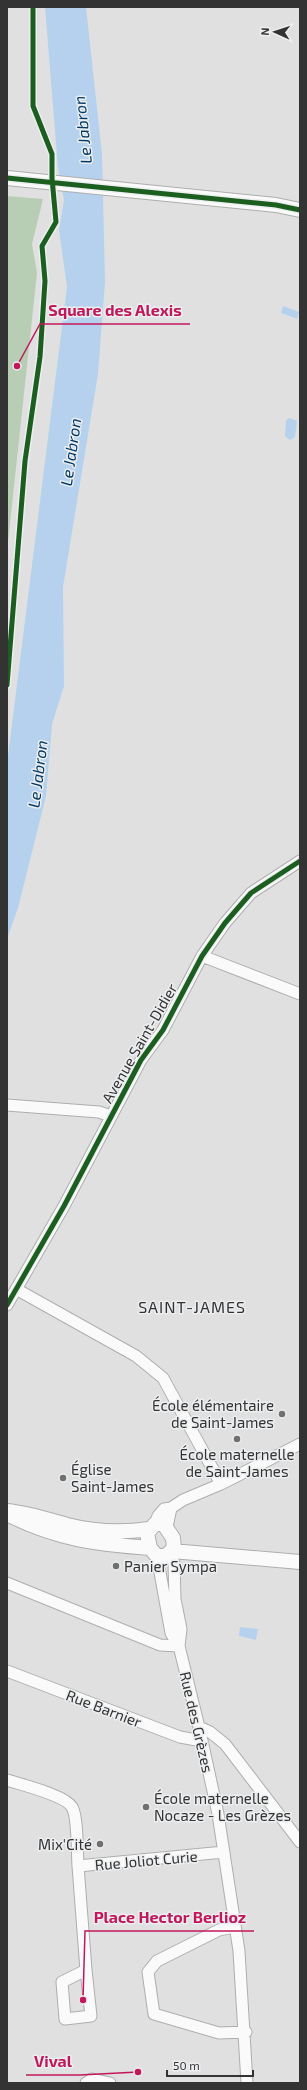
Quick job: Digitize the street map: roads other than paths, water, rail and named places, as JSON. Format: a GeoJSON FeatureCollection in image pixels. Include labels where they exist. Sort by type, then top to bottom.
{"type":"FeatureCollection","features":[{"type":"Feature","properties":{"kind":"main road"},"geometry":{"type":"LineString","coordinates":[[7,178],[133,192],[276,205],[300,210]]}},
{"type":"Feature","properties":{"kind":"main road"},"geometry":{"type":"LineString","coordinates":[[7,1510],[28,1513],[67,1525],[99,1531],[122,1532],[208,1553],[300,1562]]}},
{"type":"Feature","properties":{"kind":"main road"},"geometry":{"type":"LineString","coordinates":[[7,1514],[27,1524],[64,1537],[92,1543],[162,1541]]}},
{"type":"Feature","properties":{"kind":"street","name":"Avenue Saint-Didier"},"geometry":{"type":"LineString","coordinates":[[7,1305],[64,1206],[141,1060],[163,1030],[202,956],[225,923],[251,893],[300,861]]}},
{"type":"Feature","properties":{"kind":"street"},"geometry":{"type":"LineString","coordinates":[[202,956],[300,994]]}},
{"type":"Feature","properties":{"kind":"street"},"geometry":{"type":"LineString","coordinates":[[7,1105],[99,1112],[111,1116]]}},
{"type":"Feature","properties":{"kind":"street"},"geometry":{"type":"LineString","coordinates":[[16,1289],[136,1356],[163,1378],[221,1484]]}},
{"type":"Feature","properties":{"kind":"street"},"geometry":{"type":"LineString","coordinates":[[162,1541],[171,1508],[183,1500],[221,1484],[300,1444]]}},
{"type":"Feature","properties":{"kind":"street","name":"Rue des Grèzes"},"geometry":{"type":"LineString","coordinates":[[162,1541],[171,1633],[179,1646],[199,1727],[224,1852],[234,1927],[239,1951],[246,2032],[248,2083]]}},
{"type":"Feature","properties":{"kind":"street","name":"Rue des Grèzes"},"geometry":{"type":"LineString","coordinates":[[162,1541],[174,1563],[175,1599],[181,1629],[179,1646]]}},
{"type":"Feature","properties":{"kind":"street"},"geometry":{"type":"LineString","coordinates":[[7,1583],[160,1645],[179,1646]]}},
{"type":"Feature","properties":{"kind":"street","name":"Rue Barnier"},"geometry":{"type":"LineString","coordinates":[[7,1671],[180,1738],[202,1741]]}},
{"type":"Feature","properties":{"kind":"street"},"geometry":{"type":"LineString","coordinates":[[199,1727],[210,1732],[225,1744],[300,1842]]}},
{"type":"Feature","properties":{"kind":"street","name":"Rue Joliot Curie"},"geometry":{"type":"LineString","coordinates":[[7,1780],[61,1798],[72,1807],[75,1816],[78,1866],[224,1852]]}},
{"type":"Feature","properties":{"kind":"street"},"geometry":{"type":"LineString","coordinates":[[78,1866],[86,1970]]}},
{"type":"Feature","properties":{"kind":"street"},"geometry":{"type":"LineString","coordinates":[[234,1927],[220,1930],[157,1961],[148,1972],[154,2014],[219,2033],[246,2032]]}},
{"type":"Feature","properties":{"kind":"street"},"geometry":{"type":"LineString","coordinates":[[86,2083],[92,2080],[99,2080],[110,2083]]}},
{"type":"Feature","properties":{"kind":"water","name":"Le Jabron"},"geometry":{"type":"Polygon","coordinates":[[[45,7],[86,7],[102,154],[105,282],[98,374],[63,587],[64,686],[52,724],[46,796],[18,908],[7,939],[7,764],[67,287],[59,230],[64,200],[58,168],[45,7]]]}},
{"type":"Feature","properties":{"kind":"water"},"geometry":{"type":"Polygon","coordinates":[[[283,306],[299,312],[297,319],[281,313],[283,306]]]}},
{"type":"Feature","properties":{"kind":"water"},"geometry":{"type":"Polygon","coordinates":[[[290,418],[297,421],[295,437],[290,440],[285,436],[286,420],[290,418]]]}},
{"type":"Feature","properties":{"kind":"water"},"geometry":{"type":"Polygon","coordinates":[[[240,1627],[258,1629],[256,1640],[239,1636],[240,1627]]]}},
{"type":"Feature","properties":{"kind":"place","name":"Square des Alexis"},"geometry":{"type":"Point","coordinates":[17,366]}},
{"type":"Feature","properties":{"kind":"place","name":"École élémentaire de Saint-James"},"geometry":{"type":"Point","coordinates":[282,1414]}},
{"type":"Feature","properties":{"kind":"place","name":"École maternelle de Saint-James"},"geometry":{"type":"Point","coordinates":[237,1439]}},
{"type":"Feature","properties":{"kind":"place","name":"Église Saint-James"},"geometry":{"type":"Point","coordinates":[63,1478]}},
{"type":"Feature","properties":{"kind":"place","name":"Panier Sympa"},"geometry":{"type":"Point","coordinates":[116,1566]}},
{"type":"Feature","properties":{"kind":"place","name":"École maternelle Nocaze - Les Grèzes"},"geometry":{"type":"Point","coordinates":[146,1807]}},
{"type":"Feature","properties":{"kind":"place","name":"Mix'Cité"},"geometry":{"type":"Point","coordinates":[100,1844]}},
{"type":"Feature","properties":{"kind":"place","name":"Place Hector Berlioz"},"geometry":{"type":"Point","coordinates":[83,2000]}},
{"type":"Feature","properties":{"kind":"place","name":"Vival"},"geometry":{"type":"Point","coordinates":[138,2072]}},
{"type":"Feature","properties":{"kind":"district","name":"SAINT-JAMES"},"geometry":{"type":"Point","coordinates":[192,1306]}}]}
